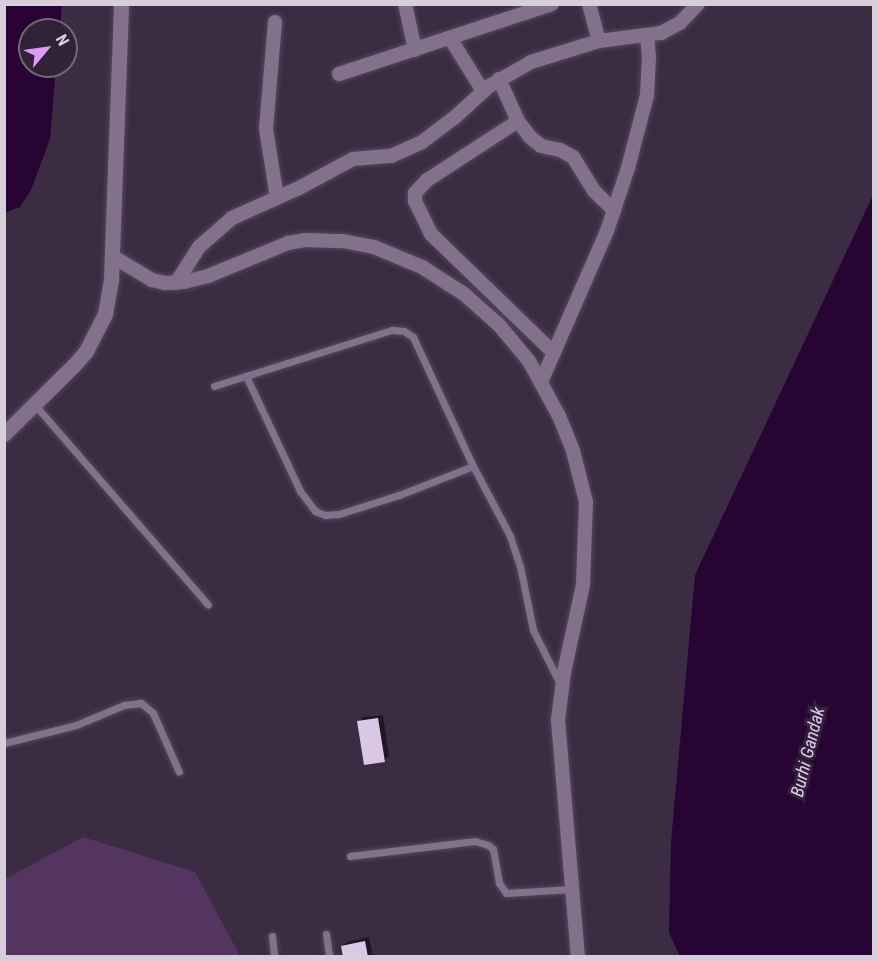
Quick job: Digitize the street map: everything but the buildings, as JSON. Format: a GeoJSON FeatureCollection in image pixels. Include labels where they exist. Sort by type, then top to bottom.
{"type":"FeatureCollection","features":[{"type":"Feature","properties":{"kind":"street"},"geometry":{"type":"LineString","coordinates":[[4,434],[74,365],[96,334],[109,296],[121,4]]}},
{"type":"Feature","properties":{"kind":"street"},"geometry":{"type":"LineString","coordinates":[[405,4],[415,50]]}},
{"type":"Feature","properties":{"kind":"street"},"geometry":{"type":"LineString","coordinates":[[339,74],[552,4]]}},
{"type":"Feature","properties":{"kind":"street"},"geometry":{"type":"LineString","coordinates":[[589,4],[599,41]]}},
{"type":"Feature","properties":{"kind":"street"},"geometry":{"type":"LineString","coordinates":[[176,283],[199,247],[218,227],[232,218],[353,159],[391,156],[422,142],[499,79],[531,62],[599,41],[647,37],[680,23],[698,4]]}},
{"type":"Feature","properties":{"kind":"street"},"geometry":{"type":"LineString","coordinates":[[275,22],[266,129],[277,198]]}},
{"type":"Feature","properties":{"kind":"street"},"geometry":{"type":"LineString","coordinates":[[541,382],[576,307],[614,210],[631,159],[647,95],[649,57],[647,37]]}},
{"type":"Feature","properties":{"kind":"street"},"geometry":{"type":"LineString","coordinates":[[450,38],[483,91]]}},
{"type":"Feature","properties":{"kind":"street"},"geometry":{"type":"LineString","coordinates":[[499,79],[518,122],[541,146],[560,150],[573,157],[594,191],[614,210]]}},
{"type":"Feature","properties":{"kind":"street"},"geometry":{"type":"LineString","coordinates":[[518,122],[427,180],[415,193],[415,201],[417,211],[430,234],[554,353]]}},
{"type":"Feature","properties":{"kind":"street"},"geometry":{"type":"LineString","coordinates":[[112,256],[152,280],[176,283],[208,276],[280,246],[305,240],[343,241],[374,247],[402,256],[464,294],[514,342],[541,382],[573,451],[586,502],[583,585],[562,688],[559,740],[572,889],[575,956]]}},
{"type":"Feature","properties":{"kind":"lane"},"geometry":{"type":"LineString","coordinates":[[214,386],[392,330],[404,331],[417,342],[472,466],[516,550],[533,630],[562,688]]}},
{"type":"Feature","properties":{"kind":"lane"},"geometry":{"type":"LineString","coordinates":[[246,376],[300,492],[315,512],[325,515],[339,514],[399,495],[472,466]]}},
{"type":"Feature","properties":{"kind":"lane"},"geometry":{"type":"LineString","coordinates":[[35,405],[208,605]]}},
{"type":"Feature","properties":{"kind":"lane"},"geometry":{"type":"LineString","coordinates":[[4,743],[76,725],[124,705],[141,703],[153,713],[179,772]]}},
{"type":"Feature","properties":{"kind":"lane"},"geometry":{"type":"LineString","coordinates":[[350,856],[475,841],[493,849],[499,883],[506,894],[572,889]]}},
{"type":"Feature","properties":{"kind":"lane"},"geometry":{"type":"LineString","coordinates":[[326,934],[329,957]]}},
{"type":"Feature","properties":{"kind":"lane"},"geometry":{"type":"LineString","coordinates":[[272,936],[274,957]]}},
{"type":"Feature","properties":{"kind":"shaded area"},"geometry":{"type":"Polygon","coordinates":[[[83,837],[195,872],[240,956],[5,956],[5,879],[83,837]]]}},
{"type":"Feature","properties":{"kind":"water"},"geometry":{"type":"Polygon","coordinates":[[[5,4],[62,5],[61,18],[18,18],[18,78],[55,78],[50,139],[31,190],[20,207],[5,213],[5,4]]]}},
{"type":"Feature","properties":{"kind":"water","name":"Burhi Gandak"},"geometry":{"type":"Polygon","coordinates":[[[873,195],[873,956],[680,956],[669,933],[671,842],[695,575],[873,195]]]}}]}
